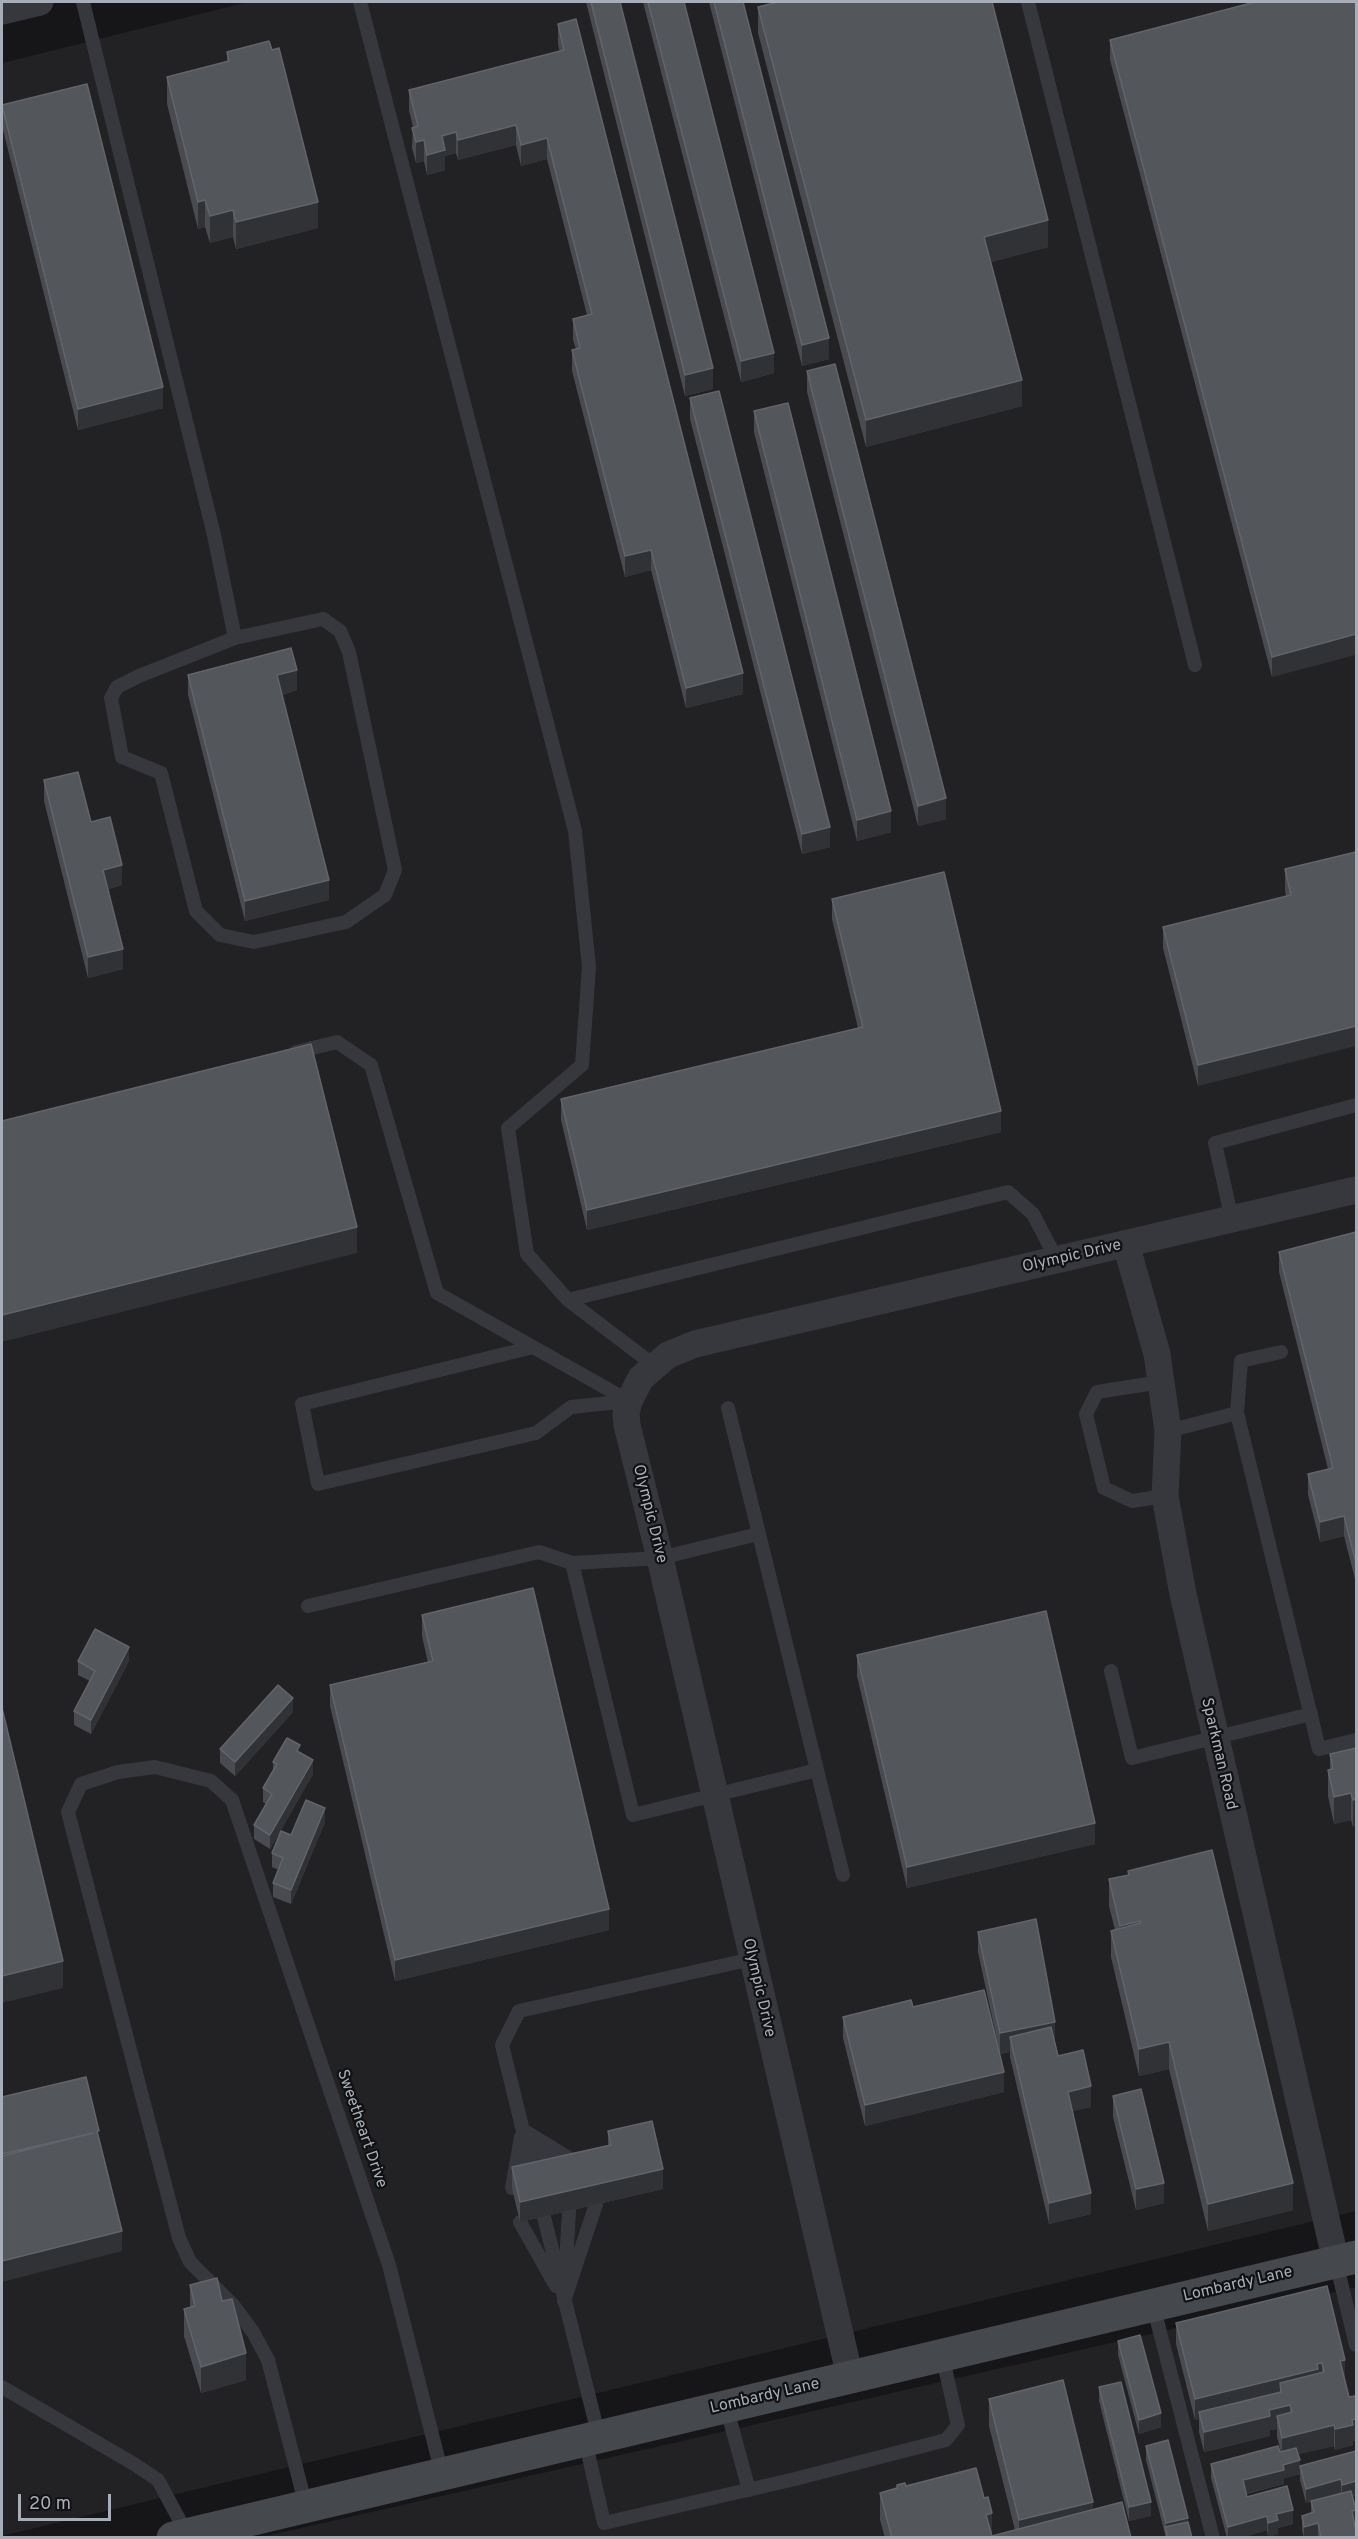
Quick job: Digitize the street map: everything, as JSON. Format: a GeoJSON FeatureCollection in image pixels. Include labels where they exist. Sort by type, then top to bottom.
{"type":"FeatureCollection","features":[{"type":"Feature","properties":{"kind":"main road","name":"Lombardy Lane"},"geometry":{"type":"LineString","coordinates":[[180,2536],[1346,2259]]}},
{"type":"Feature","properties":{"kind":"street"},"geometry":{"type":"LineString","coordinates":[[2,11],[40,2]]}},
{"type":"Feature","properties":{"kind":"street","name":"Olympic Drive"},"geometry":{"type":"LineString","coordinates":[[850,2377],[627,1425],[626,1414],[629,1401],[641,1378],[668,1355],[695,1344],[1356,1190]]}},
{"type":"Feature","properties":{"kind":"street","name":"Sparkman Road"},"geometry":{"type":"LineString","coordinates":[[1126,1244],[1157,1354],[1168,1431],[1165,1496],[1183,1594],[1214,1737],[1346,2259]]}},
{"type":"Feature","properties":{"kind":"lane"},"geometry":{"type":"LineString","coordinates":[[83,2],[212,524],[235,638]]}},
{"type":"Feature","properties":{"kind":"lane"},"geometry":{"type":"LineString","coordinates":[[360,2],[575,831],[589,967],[582,1065],[508,1128],[527,1254],[568,1300],[655,1366]]}},
{"type":"Feature","properties":{"kind":"lane"},"geometry":{"type":"LineString","coordinates":[[1028,2],[1194,665]]}},
{"type":"Feature","properties":{"kind":"lane"},"geometry":{"type":"LineString","coordinates":[[323,619],[340,632],[349,652],[395,870],[385,895],[346,922],[254,942],[220,935],[196,911],[161,773],[122,757],[111,698],[117,687],[235,638],[323,619]]}},
{"type":"Feature","properties":{"kind":"lane"},"geometry":{"type":"LineString","coordinates":[[277,1057],[337,1042],[371,1065],[437,1293],[629,1401]]}},
{"type":"Feature","properties":{"kind":"lane"},"geometry":{"type":"LineString","coordinates":[[1232,1220],[1215,1143],[1356,1105]]}},
{"type":"Feature","properties":{"kind":"lane"},"geometry":{"type":"LineString","coordinates":[[568,1300],[1008,1192],[1033,1214],[1057,1260]]}},
{"type":"Feature","properties":{"kind":"lane"},"geometry":{"type":"LineString","coordinates":[[533,1347],[302,1404],[318,1484],[536,1433],[571,1407],[629,1401]]}},
{"type":"Feature","properties":{"kind":"lane"},"geometry":{"type":"LineString","coordinates":[[1281,1352],[1241,1361],[1237,1413],[1319,1749],[1356,1740]]}},
{"type":"Feature","properties":{"kind":"lane"},"geometry":{"type":"LineString","coordinates":[[1161,1382],[1097,1392],[1086,1414],[1104,1488],[1132,1501],[1165,1496]]}},
{"type":"Feature","properties":{"kind":"lane"},"geometry":{"type":"LineString","coordinates":[[728,1408],[843,1875]]}},
{"type":"Feature","properties":{"kind":"lane"},"geometry":{"type":"LineString","coordinates":[[1168,1431],[1237,1413]]}},
{"type":"Feature","properties":{"kind":"lane"},"geometry":{"type":"LineString","coordinates":[[308,1606],[539,1552],[572,1563],[660,1558],[758,1534]]}},
{"type":"Feature","properties":{"kind":"lane"},"geometry":{"type":"LineString","coordinates":[[572,1563],[633,1815],[817,1770]]}},
{"type":"Feature","properties":{"kind":"lane"},"geometry":{"type":"LineString","coordinates":[[1111,1671],[1132,1758],[1311,1714]]}},
{"type":"Feature","properties":{"kind":"lane","name":"Sweetheart Drive"},"geometry":{"type":"LineString","coordinates":[[306,2506],[268,2360],[253,2332],[232,2305],[190,2262],[179,2238],[68,1812],[81,1784],[118,1772],[155,1767],[211,1781],[232,1800],[389,2265],[442,2474]]}},
{"type":"Feature","properties":{"kind":"lane"},"geometry":{"type":"LineString","coordinates":[[535,2182],[502,2045],[519,2011],[752,1959]]}},
{"type":"Feature","properties":{"kind":"lane"},"geometry":{"type":"LineString","coordinates":[[523,2130],[588,2170]]}},
{"type":"Feature","properties":{"kind":"lane"},"geometry":{"type":"LineString","coordinates":[[523,2130],[561,2176]]}},
{"type":"Feature","properties":{"kind":"lane"},"geometry":{"type":"LineString","coordinates":[[512,2188],[523,2130]]}},
{"type":"Feature","properties":{"kind":"lane"},"geometry":{"type":"LineString","coordinates":[[564,2301],[596,2204]]}},
{"type":"Feature","properties":{"kind":"lane"},"geometry":{"type":"LineString","coordinates":[[564,2301],[569,2211]]}},
{"type":"Feature","properties":{"kind":"lane"},"geometry":{"type":"LineString","coordinates":[[544,2217],[592,2438],[604,2523],[748,2490],[946,2440],[958,2425],[942,2355]]}},
{"type":"Feature","properties":{"kind":"lane"},"geometry":{"type":"LineString","coordinates":[[520,2222],[564,2301]]}},
{"type":"Feature","properties":{"kind":"lane"},"geometry":{"type":"LineString","coordinates":[[1346,2259],[1356,2345]]}},
{"type":"Feature","properties":{"kind":"lane"},"geometry":{"type":"LineString","coordinates":[[1153,2305],[1213,2538]]}},
{"type":"Feature","properties":{"kind":"lane"},"geometry":{"type":"LineString","coordinates":[[2,2387],[135,2464],[158,2480],[180,2536]]}},
{"type":"Feature","properties":{"kind":"lane"},"geometry":{"type":"LineString","coordinates":[[726,2406],[748,2490]]}},
{"type":"Feature","properties":{"kind":"shaded area"},"geometry":{"type":"Polygon","coordinates":[[[248,2],[1356,2],[1356,2211],[2,2536],[2,63],[248,2]]]}},
{"type":"Feature","properties":{"kind":"shaded area"},"geometry":{"type":"Polygon","coordinates":[[[1356,2287],[1356,2537],[262,2537],[1356,2287]]]}},
{"type":"Feature","properties":{"kind":"building"},"geometry":{"type":"Polygon","coordinates":[[[591,2],[620,2],[713,368],[685,375],[591,2]]]}},
{"type":"Feature","properties":{"kind":"building"},"geometry":{"type":"Polygon","coordinates":[[[648,2],[684,2],[774,353],[741,361],[648,2]]]}},
{"type":"Feature","properties":{"kind":"building"},"geometry":{"type":"Polygon","coordinates":[[[714,2],[743,2],[829,338],[802,345],[714,2]]]}},
{"type":"Feature","properties":{"kind":"building"},"geometry":{"type":"Polygon","coordinates":[[[778,2],[992,2],[1048,220],[984,237],[1022,380],[866,420],[758,7],[778,2]]]}},
{"type":"Feature","properties":{"kind":"building"},"geometry":{"type":"Polygon","coordinates":[[[1255,2],[1356,2],[1356,634],[1272,657],[1110,40],[1255,2]]]}},
{"type":"Feature","properties":{"kind":"building"},"geometry":{"type":"Polygon","coordinates":[[[576,19],[743,673],[686,688],[651,550],[625,556],[572,350],[580,348],[573,319],[592,314],[547,138],[521,145],[516,125],[458,140],[456,132],[442,136],[445,150],[427,155],[424,140],[416,142],[412,128],[418,126],[409,90],[564,50],[558,24],[576,19]]]}},
{"type":"Feature","properties":{"kind":"building"},"geometry":{"type":"Polygon","coordinates":[[[269,41],[272,50],[279,48],[318,202],[236,222],[233,210],[210,216],[205,200],[198,202],[167,77],[229,61],[227,52],[269,41]]]}},
{"type":"Feature","properties":{"kind":"building"},"geometry":{"type":"Polygon","coordinates":[[[87,84],[163,387],[78,409],[2,105],[87,84]]]}},
{"type":"Feature","properties":{"kind":"building"},"geometry":{"type":"Polygon","coordinates":[[[835,364],[946,798],[918,806],[807,371],[835,364]]]}},
{"type":"Feature","properties":{"kind":"building"},"geometry":{"type":"Polygon","coordinates":[[[719,391],[830,827],[802,834],[690,398],[719,391]]]}},
{"type":"Feature","properties":{"kind":"building"},"geometry":{"type":"Polygon","coordinates":[[[788,403],[891,811],[857,820],[754,411],[788,403]]]}},
{"type":"Feature","properties":{"kind":"building"},"geometry":{"type":"Polygon","coordinates":[[[291,648],[297,670],[277,675],[329,880],[245,901],[188,675],[291,648]]]}},
{"type":"Feature","properties":{"kind":"building"},"geometry":{"type":"Polygon","coordinates":[[[78,772],[91,822],[110,817],[122,865],[103,870],[123,949],[88,957],[44,780],[78,772]]]}},
{"type":"Feature","properties":{"kind":"building"},"geometry":{"type":"Polygon","coordinates":[[[1356,852],[1356,1026],[1198,1065],[1163,927],[1291,895],[1285,869],[1356,852]]]}},
{"type":"Feature","properties":{"kind":"building"},"geometry":{"type":"Polygon","coordinates":[[[944,872],[1001,1111],[587,1210],[561,1099],[863,1027],[832,899],[944,872]]]}},
{"type":"Feature","properties":{"kind":"building"},"geometry":{"type":"Polygon","coordinates":[[[311,1044],[357,1227],[2,1315],[2,1121],[311,1044]]]}},
{"type":"Feature","properties":{"kind":"building"},"geometry":{"type":"Polygon","coordinates":[[[1356,1232],[1356,1563],[1344,1516],[1320,1522],[1308,1474],[1333,1468],[1279,1252],[1356,1232]]]}},
{"type":"Feature","properties":{"kind":"building"},"geometry":{"type":"Polygon","coordinates":[[[533,1588],[609,1909],[395,1960],[330,1685],[433,1661],[422,1615],[533,1588]]]}},
{"type":"Feature","properties":{"kind":"building"},"geometry":{"type":"Polygon","coordinates":[[[1046,1611],[1095,1823],[907,1867],[857,1655],[1046,1611]]]}},
{"type":"Feature","properties":{"kind":"building"},"geometry":{"type":"Polygon","coordinates":[[[95,1629],[129,1647],[91,1720],[74,1711],[95,1671],[78,1661],[95,1629]]]}},
{"type":"Feature","properties":{"kind":"building"},"geometry":{"type":"Polygon","coordinates":[[[278,1685],[293,1698],[235,1762],[220,1749],[278,1685]]]}},
{"type":"Feature","properties":{"kind":"building"},"geometry":{"type":"Polygon","coordinates":[[[2,1708],[63,1961],[2,1976],[2,1708]]]}},
{"type":"Feature","properties":{"kind":"building"},"geometry":{"type":"Polygon","coordinates":[[[287,1738],[300,1745],[297,1751],[313,1760],[270,1835],[254,1825],[272,1794],[263,1788],[277,1764],[273,1762],[287,1738]]]}},
{"type":"Feature","properties":{"kind":"building"},"geometry":{"type":"Polygon","coordinates":[[[1356,1748],[1356,1799],[1353,1800],[1351,1793],[1334,1797],[1328,1770],[1333,1769],[1330,1754],[1356,1748]]]}},
{"type":"Feature","properties":{"kind":"building"},"geometry":{"type":"Polygon","coordinates":[[[306,1800],[325,1808],[291,1890],[273,1883],[283,1858],[272,1853],[281,1831],[291,1835],[306,1800]]]}},
{"type":"Feature","properties":{"kind":"building"},"geometry":{"type":"Polygon","coordinates":[[[1212,1850],[1293,2183],[1208,2204],[1169,2042],[1139,2049],[1111,1931],[1140,1923],[1140,1921],[1120,1926],[1109,1879],[1129,1875],[1128,1871],[1212,1850]]]}},
{"type":"Feature","properties":{"kind":"building"},"geometry":{"type":"Polygon","coordinates":[[[1036,1919],[1055,2022],[1000,2033],[978,1932],[1036,1919]]]}},
{"type":"Feature","properties":{"kind":"building"},"geometry":{"type":"Polygon","coordinates":[[[984,1990],[1004,2072],[865,2105],[843,2017],[911,2000],[913,2007],[984,1990]]]}},
{"type":"Feature","properties":{"kind":"building"},"geometry":{"type":"Polygon","coordinates":[[[1051,2027],[1058,2056],[1083,2050],[1091,2086],[1068,2092],[1091,2193],[1049,2203],[1010,2037],[1051,2027]]]}},
{"type":"Feature","properties":{"kind":"building"},"geometry":{"type":"Polygon","coordinates":[[[86,2077],[122,2231],[2,2261],[2,2156],[93,2133],[2,2154],[2,2097],[86,2077]]]}},
{"type":"Feature","properties":{"kind":"building"},"geometry":{"type":"Polygon","coordinates":[[[1141,2089],[1164,2183],[1136,2189],[1113,2096],[1141,2089]]]}},
{"type":"Feature","properties":{"kind":"building"},"geometry":{"type":"Polygon","coordinates":[[[652,2121],[663,2169],[520,2202],[512,2167],[611,2145],[608,2131],[652,2121]]]}},
{"type":"Feature","properties":{"kind":"building"},"geometry":{"type":"Polygon","coordinates":[[[217,2278],[222,2301],[232,2299],[246,2353],[201,2367],[184,2309],[195,2306],[190,2285],[217,2278]]]}},
{"type":"Feature","properties":{"kind":"building"},"geometry":{"type":"Polygon","coordinates":[[[1327,2286],[1345,2360],[1340,2361],[1349,2397],[1355,2396],[1356,2401],[1356,2419],[1352,2420],[1353,2425],[1335,2429],[1334,2425],[1282,2438],[1277,2416],[1292,2412],[1290,2405],[1269,2410],[1270,2416],[1204,2432],[1199,2412],[1281,2392],[1280,2383],[1324,2372],[1322,2363],[1317,2364],[1318,2369],[1195,2399],[1176,2323],[1327,2286]]]}},
{"type":"Feature","properties":{"kind":"building"},"geometry":{"type":"Polygon","coordinates":[[[1140,2335],[1161,2413],[1139,2420],[1118,2341],[1140,2335]]]}},
{"type":"Feature","properties":{"kind":"building"},"geometry":{"type":"Polygon","coordinates":[[[1063,2380],[1093,2502],[1019,2520],[989,2399],[1063,2380]]]}},
{"type":"Feature","properties":{"kind":"building"},"geometry":{"type":"Polygon","coordinates":[[[1121,2382],[1151,2502],[1129,2507],[1099,2387],[1121,2382]]]}},
{"type":"Feature","properties":{"kind":"building"},"geometry":{"type":"Polygon","coordinates":[[[1168,2440],[1188,2518],[1166,2523],[1146,2446],[1168,2440]]]}},
{"type":"Feature","properties":{"kind":"building"},"geometry":{"type":"Polygon","coordinates":[[[1278,2446],[1280,2452],[1296,2448],[1300,2460],[1283,2465],[1284,2470],[1243,2480],[1247,2497],[1287,2486],[1293,2510],[1276,2514],[1278,2520],[1268,2523],[1267,2516],[1228,2527],[1211,2464],[1278,2446]]]}},
{"type":"Feature","properties":{"kind":"building"},"geometry":{"type":"Polygon","coordinates":[[[1356,2451],[1356,2481],[1342,2485],[1341,2479],[1306,2489],[1300,2466],[1356,2451]]]}},
{"type":"Feature","properties":{"kind":"building"},"geometry":{"type":"Polygon","coordinates":[[[976,2468],[984,2498],[988,2497],[992,2513],[986,2515],[992,2536],[1122,2502],[1131,2538],[892,2538],[880,2493],[897,2488],[897,2485],[905,2483],[906,2486],[976,2468]]]}},
{"type":"Feature","properties":{"kind":"building"},"geometry":{"type":"Polygon","coordinates":[[[1351,2491],[1356,2510],[1352,2511],[1356,2538],[1321,2538],[1318,2523],[1304,2527],[1302,2516],[1314,2512],[1311,2501],[1351,2491]]]}},
{"type":"Feature","properties":{"kind":"building"},"geometry":{"type":"Polygon","coordinates":[[[1188,2522],[1192,2538],[1168,2538],[1165,2527],[1188,2522]]]}}]}
